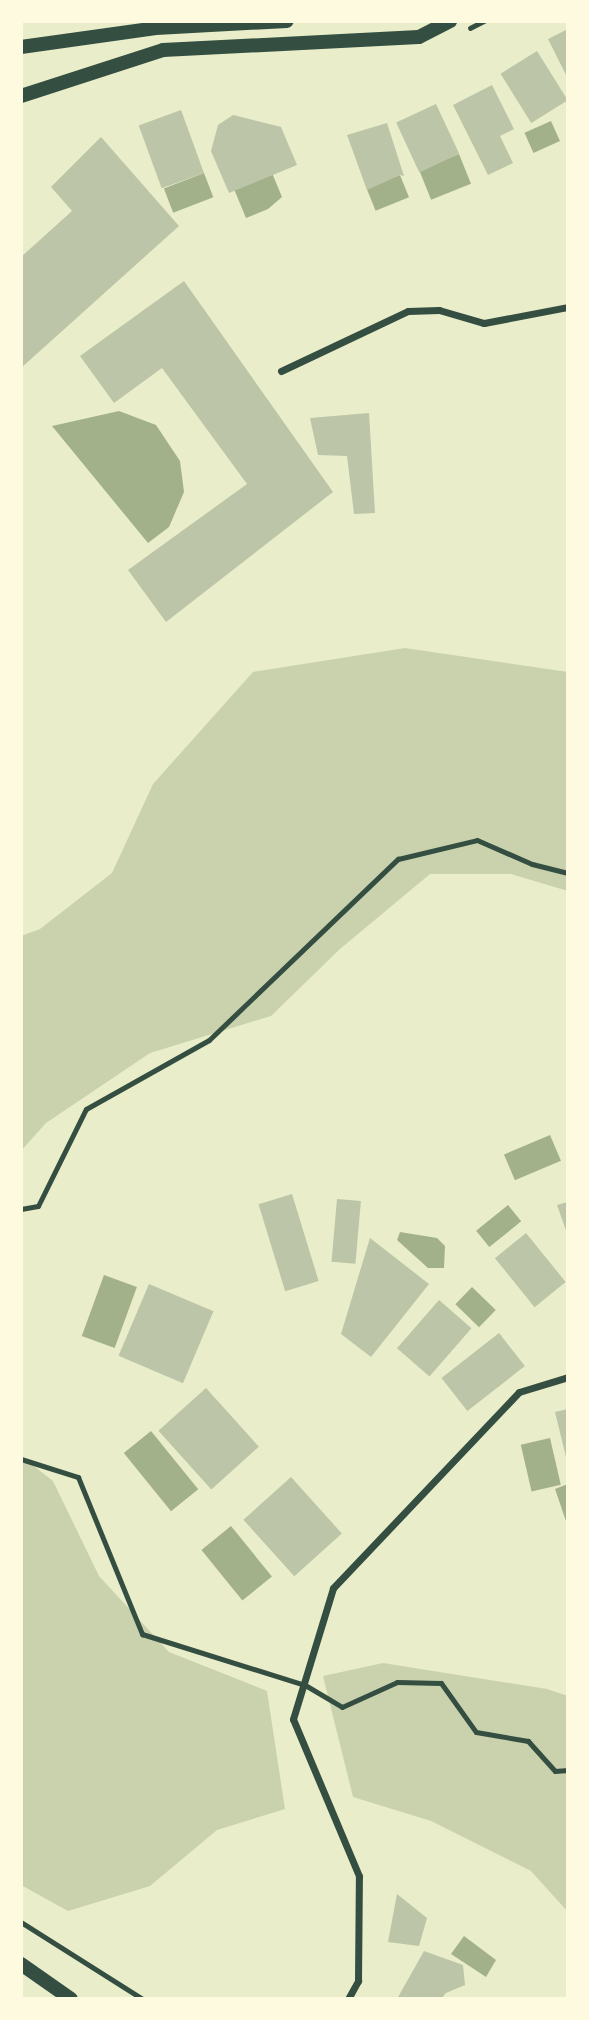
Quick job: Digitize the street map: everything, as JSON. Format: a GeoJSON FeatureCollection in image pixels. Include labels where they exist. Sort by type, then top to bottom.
{"type":"FeatureCollection","features":[{"type":"Feature","properties":{"kind":"main road"},"geometry":{"type":"LineString","coordinates":[[21,47],[155,24],[287,21]]}},
{"type":"Feature","properties":{"kind":"main road"},"geometry":{"type":"LineString","coordinates":[[21,96],[163,50],[419,37],[450,21]]}},
{"type":"Feature","properties":{"kind":"main road"},"geometry":{"type":"LineString","coordinates":[[21,1964],[71,1999]]}},
{"type":"Feature","properties":{"kind":"street"},"geometry":{"type":"LineString","coordinates":[[281,371],[408,312],[439,310],[484,323],[568,307]]}},
{"type":"Feature","properties":{"kind":"street"},"geometry":{"type":"LineString","coordinates":[[348,1999],[358,1982],[359,1876],[293,1719],[333,1588],[519,1392],[568,1377]]}},
{"type":"Feature","properties":{"kind":"lane"},"geometry":{"type":"LineString","coordinates":[[21,1209],[38,1206],[86,1109],[208,1040],[398,859],[477,840],[532,864],[568,873]]}},
{"type":"Feature","properties":{"kind":"lane"},"geometry":{"type":"LineString","coordinates":[[21,1460],[78,1477],[142,1634],[305,1685],[342,1707],[397,1682],[441,1684],[476,1732],[528,1741],[555,1771],[568,1770]]}},
{"type":"Feature","properties":{"kind":"path"},"geometry":{"type":"LineString","coordinates":[[21,1922],[143,1999]]}},
{"type":"Feature","properties":{"kind":"shaded area"},"geometry":{"type":"Polygon","coordinates":[[[551,121],[560,141],[533,153],[525,133],[551,121]]]}},
{"type":"Feature","properties":{"kind":"shaded area"},"geometry":{"type":"Polygon","coordinates":[[[459,154],[471,184],[431,200],[419,170],[459,154]]]}},
{"type":"Feature","properties":{"kind":"shaded area"},"geometry":{"type":"Polygon","coordinates":[[[204,173],[213,197],[173,213],[164,188],[204,173]]]}},
{"type":"Feature","properties":{"kind":"shaded area"},"geometry":{"type":"Polygon","coordinates":[[[272,173],[282,197],[268,209],[246,218],[234,189],[272,173]]]}},
{"type":"Feature","properties":{"kind":"shaded area"},"geometry":{"type":"Polygon","coordinates":[[[400,175],[409,197],[376,211],[367,188],[400,175]]]}},
{"type":"Feature","properties":{"kind":"shaded area"},"geometry":{"type":"Polygon","coordinates":[[[119,411],[156,425],[180,461],[184,492],[169,527],[148,543],[52,426],[119,411]]]}},
{"type":"Feature","properties":{"kind":"shaded area"},"geometry":{"type":"Polygon","coordinates":[[[405,648],[568,672],[568,891],[511,874],[430,874],[340,949],[271,1016],[150,1053],[46,1123],[21,1151],[21,936],[40,929],[112,873],[153,784],[253,672],[405,648]]]}},
{"type":"Feature","properties":{"kind":"shaded area"},"geometry":{"type":"Polygon","coordinates":[[[550,1135],[561,1161],[515,1180],[504,1155],[550,1135]]]}},
{"type":"Feature","properties":{"kind":"shaded area"},"geometry":{"type":"Polygon","coordinates":[[[508,1205],[521,1221],[489,1247],[476,1231],[508,1205]]]}},
{"type":"Feature","properties":{"kind":"shaded area"},"geometry":{"type":"Polygon","coordinates":[[[400,1232],[437,1238],[445,1246],[444,1268],[428,1268],[397,1240],[400,1232]]]}},
{"type":"Feature","properties":{"kind":"shaded area"},"geometry":{"type":"Polygon","coordinates":[[[104,1275],[137,1287],[115,1348],[82,1336],[104,1275]]]}},
{"type":"Feature","properties":{"kind":"shaded area"},"geometry":{"type":"Polygon","coordinates":[[[472,1287],[496,1310],[479,1327],[455,1304],[472,1287]]]}},
{"type":"Feature","properties":{"kind":"shaded area"},"geometry":{"type":"Polygon","coordinates":[[[151,1431],[198,1489],[171,1511],[124,1453],[151,1431]]]}},
{"type":"Feature","properties":{"kind":"shaded area"},"geometry":{"type":"Polygon","coordinates":[[[550,1438],[561,1485],[532,1492],[521,1445],[550,1438]]]}},
{"type":"Feature","properties":{"kind":"shaded area"},"geometry":{"type":"Polygon","coordinates":[[[21,1456],[53,1481],[99,1576],[169,1652],[267,1691],[285,1809],[217,1830],[150,1886],[68,1911],[21,1885],[21,1456]]]}},
{"type":"Feature","properties":{"kind":"shaded area"},"geometry":{"type":"Polygon","coordinates":[[[568,1484],[568,1527],[555,1489],[568,1484]]]}},
{"type":"Feature","properties":{"kind":"shaded area"},"geometry":{"type":"Polygon","coordinates":[[[231,1526],[272,1577],[242,1600],[201,1550],[231,1526]]]}},
{"type":"Feature","properties":{"kind":"shaded area"},"geometry":{"type":"Polygon","coordinates":[[[383,1663],[547,1689],[568,1696],[568,1912],[531,1871],[431,1821],[353,1797],[323,1676],[383,1663]]]}},
{"type":"Feature","properties":{"kind":"shaded area"},"geometry":{"type":"Polygon","coordinates":[[[464,1936],[496,1960],[486,1977],[451,1954],[464,1936]]]}},
{"type":"Feature","properties":{"kind":"building"},"geometry":{"type":"Polygon","coordinates":[[[568,29],[568,79],[548,39],[568,29]]]}},
{"type":"Feature","properties":{"kind":"building"},"geometry":{"type":"Polygon","coordinates":[[[537,51],[568,100],[531,123],[501,74],[537,51]]]}},
{"type":"Feature","properties":{"kind":"building"},"geometry":{"type":"Polygon","coordinates":[[[492,85],[514,129],[500,136],[513,163],[488,175],[453,105],[492,85]]]}},
{"type":"Feature","properties":{"kind":"building"},"geometry":{"type":"Polygon","coordinates":[[[436,104],[459,154],[419,172],[396,123],[436,104]]]}},
{"type":"Feature","properties":{"kind":"building"},"geometry":{"type":"Polygon","coordinates":[[[181,110],[204,173],[162,188],[139,125],[181,110]]]}},
{"type":"Feature","properties":{"kind":"building"},"geometry":{"type":"Polygon","coordinates":[[[233,115],[281,127],[297,165],[229,193],[211,151],[218,125],[233,115]]]}},
{"type":"Feature","properties":{"kind":"building"},"geometry":{"type":"Polygon","coordinates":[[[387,123],[404,176],[400,175],[367,190],[347,135],[387,123]]]}},
{"type":"Feature","properties":{"kind":"building"},"geometry":{"type":"Polygon","coordinates":[[[101,137],[179,226],[21,368],[21,257],[72,211],[51,187],[101,137]]]}},
{"type":"Feature","properties":{"kind":"building"},"geometry":{"type":"Polygon","coordinates":[[[184,281],[333,492],[166,622],[128,570],[247,484],[162,368],[114,403],[80,356],[184,281]]]}},
{"type":"Feature","properties":{"kind":"building"},"geometry":{"type":"Polygon","coordinates":[[[369,413],[375,513],[354,514],[347,456],[318,455],[310,418],[369,413]]]}},
{"type":"Feature","properties":{"kind":"building"},"geometry":{"type":"Polygon","coordinates":[[[292,1194],[319,1281],[285,1291],[259,1204],[292,1194]]]}},
{"type":"Feature","properties":{"kind":"building"},"geometry":{"type":"Polygon","coordinates":[[[337,1199],[361,1201],[355,1264],[332,1262],[337,1199]]]}},
{"type":"Feature","properties":{"kind":"building"},"geometry":{"type":"Polygon","coordinates":[[[568,1202],[568,1236],[557,1205],[568,1202]]]}},
{"type":"Feature","properties":{"kind":"building"},"geometry":{"type":"Polygon","coordinates":[[[526,1233],[566,1282],[535,1307],[495,1258],[526,1233]]]}},
{"type":"Feature","properties":{"kind":"building"},"geometry":{"type":"Polygon","coordinates":[[[370,1238],[429,1284],[371,1357],[341,1334],[370,1238]]]}},
{"type":"Feature","properties":{"kind":"building"},"geometry":{"type":"Polygon","coordinates":[[[149,1284],[213,1311],[183,1383],[119,1356],[149,1284]]]}},
{"type":"Feature","properties":{"kind":"building"},"geometry":{"type":"Polygon","coordinates":[[[439,1300],[471,1328],[429,1377],[397,1348],[439,1300]]]}},
{"type":"Feature","properties":{"kind":"building"},"geometry":{"type":"Polygon","coordinates":[[[499,1333],[525,1366],[467,1411],[441,1378],[499,1333]]]}},
{"type":"Feature","properties":{"kind":"building"},"geometry":{"type":"Polygon","coordinates":[[[206,1388],[259,1447],[211,1490],[158,1431],[206,1388]]]}},
{"type":"Feature","properties":{"kind":"building"},"geometry":{"type":"Polygon","coordinates":[[[568,1409],[568,1461],[567,1461],[555,1412],[568,1409]]]}},
{"type":"Feature","properties":{"kind":"building"},"geometry":{"type":"Polygon","coordinates":[[[291,1477],[342,1533],[294,1576],[243,1520],[291,1477]]]}},
{"type":"Feature","properties":{"kind":"building"},"geometry":{"type":"Polygon","coordinates":[[[397,1894],[427,1918],[419,1946],[388,1942],[397,1894]]]}},
{"type":"Feature","properties":{"kind":"building"},"geometry":{"type":"Polygon","coordinates":[[[424,1951],[463,1965],[465,1985],[446,1993],[441,1999],[397,1999],[424,1951]]]}}]}
